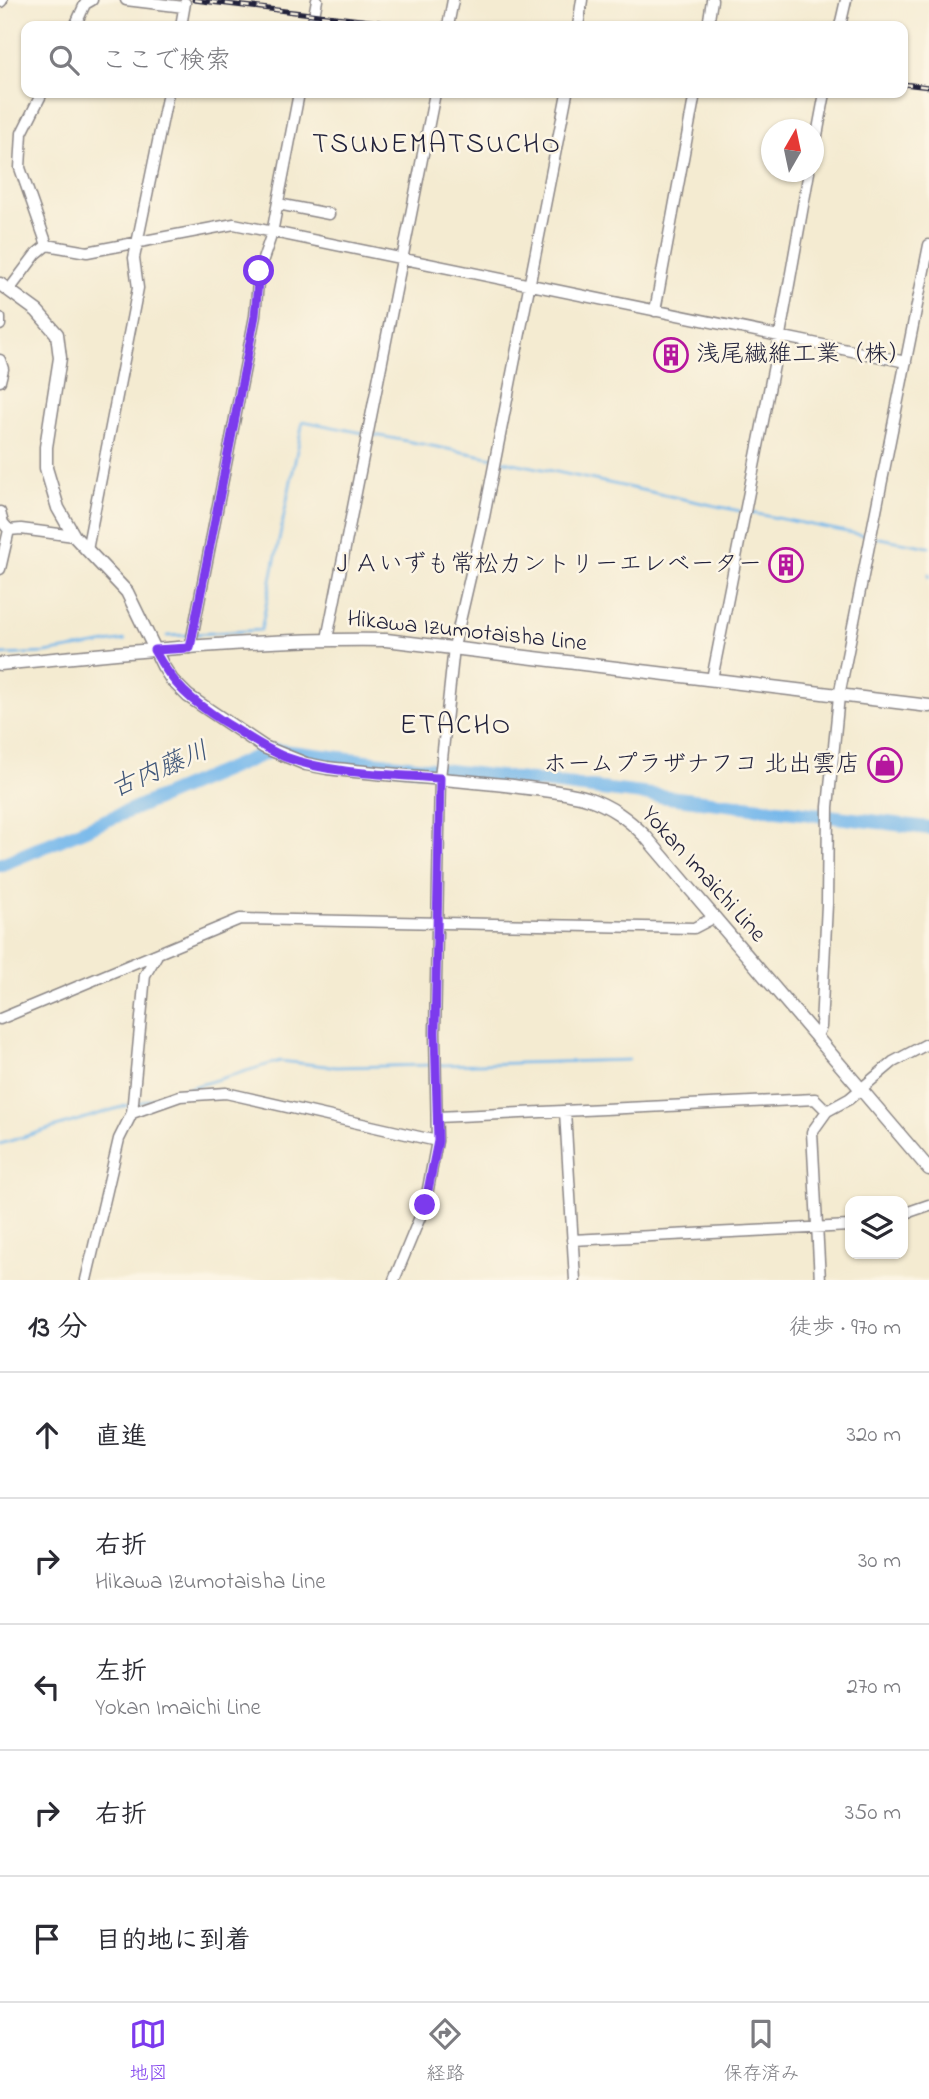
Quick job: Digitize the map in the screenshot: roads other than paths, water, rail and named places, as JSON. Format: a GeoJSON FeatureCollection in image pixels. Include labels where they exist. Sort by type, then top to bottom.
{"type":"FeatureCollection","features":[{"type":"Feature","properties":{"kind":"main road","name":"Yokan Imaichi Line"},"geometry":{"type":"LineString","coordinates":[[5,287],[37,311],[57,334],[60,346],[58,377],[46,447],[46,468],[58,508],[74,536],[127,592],[154,650],[172,680],[188,696],[264,747],[283,756],[327,768],[566,793],[610,807],[627,818],[645,836],[816,1038],[862,1087],[929,1169]]}},
{"type":"Feature","properties":{"kind":"main road","name":"Hikawa Izumotaisha Line"},"geometry":{"type":"LineString","coordinates":[[0,664],[154,650],[327,639],[386,640],[929,706]]}},
{"type":"Feature","properties":{"kind":"street"},"geometry":{"type":"LineString","coordinates":[[77,21],[85,5],[92,0]]}},
{"type":"Feature","properties":{"kind":"street"},"geometry":{"type":"LineString","coordinates":[[125,0],[185,4]]}},
{"type":"Feature","properties":{"kind":"street"},"geometry":{"type":"LineString","coordinates":[[313,21],[317,0]]}},
{"type":"Feature","properties":{"kind":"street"},"geometry":{"type":"LineString","coordinates":[[449,21],[453,0]]}},
{"type":"Feature","properties":{"kind":"street"},"geometry":{"type":"LineString","coordinates":[[579,21],[582,0]]}},
{"type":"Feature","properties":{"kind":"street"},"geometry":{"type":"LineString","coordinates":[[709,21],[712,0]]}},
{"type":"Feature","properties":{"kind":"street"},"geometry":{"type":"LineString","coordinates":[[841,21],[846,0]]}},
{"type":"Feature","properties":{"kind":"street"},"geometry":{"type":"LineString","coordinates":[[40,98],[22,133],[20,168],[47,245]]}},
{"type":"Feature","properties":{"kind":"street"},"geometry":{"type":"LineString","coordinates":[[87,550],[138,288],[134,258],[136,244],[167,98]]}},
{"type":"Feature","properties":{"kind":"street"},"geometry":{"type":"LineString","coordinates":[[190,648],[255,316],[259,271],[272,233],[298,98]]}},
{"type":"Feature","properties":{"kind":"street"},"geometry":{"type":"LineString","coordinates":[[327,639],[434,98]]}},
{"type":"Feature","properties":{"kind":"street"},"geometry":{"type":"LineString","coordinates":[[394,1280],[425,1205],[438,1141],[435,1033],[440,778],[454,647],[484,517],[566,98]]}},
{"type":"Feature","properties":{"kind":"street"},"geometry":{"type":"LineString","coordinates":[[655,311],[694,98]]}},
{"type":"Feature","properties":{"kind":"street"},"geometry":{"type":"LineString","coordinates":[[820,119],[824,98]]}},
{"type":"Feature","properties":{"kind":"street"},"geometry":{"type":"LineString","coordinates":[[712,679],[807,182]]}},
{"type":"Feature","properties":{"kind":"street"},"geometry":{"type":"LineString","coordinates":[[278,204],[329,214]]}},
{"type":"Feature","properties":{"kind":"street"},"geometry":{"type":"LineString","coordinates":[[5,287],[47,245],[87,252],[234,224],[906,362]]}},
{"type":"Feature","properties":{"kind":"street"},"geometry":{"type":"LineString","coordinates":[[816,1038],[821,1027],[828,807],[839,696],[929,245]]}},
{"type":"Feature","properties":{"kind":"street"},"geometry":{"type":"LineString","coordinates":[[0,318],[0,325]]}},
{"type":"Feature","properties":{"kind":"street"},"geometry":{"type":"LineString","coordinates":[[0,360],[3,369],[0,381]]}},
{"type":"Feature","properties":{"kind":"street"},"geometry":{"type":"LineString","coordinates":[[0,512],[3,523],[9,530]]}},
{"type":"Feature","properties":{"kind":"street"},"geometry":{"type":"LineString","coordinates":[[9,530],[74,536]]}},
{"type":"Feature","properties":{"kind":"street"},"geometry":{"type":"LineString","coordinates":[[0,569],[9,530]]}},
{"type":"Feature","properties":{"kind":"street"},"geometry":{"type":"LineString","coordinates":[[0,1019],[240,919],[694,928],[715,917]]}},
{"type":"Feature","properties":{"kind":"street"},"geometry":{"type":"LineString","coordinates":[[86,1280],[119,1139],[132,1113],[145,975],[157,955]]}},
{"type":"Feature","properties":{"kind":"street"},"geometry":{"type":"LineString","coordinates":[[820,1280],[812,1132],[827,1111],[849,1099],[893,1062],[929,1043]]}},
{"type":"Feature","properties":{"kind":"street"},"geometry":{"type":"LineString","coordinates":[[132,1113],[180,1096],[226,1093],[438,1141]]}},
{"type":"Feature","properties":{"kind":"street"},"geometry":{"type":"LineString","coordinates":[[437,1116],[815,1099],[827,1111]]}},
{"type":"Feature","properties":{"kind":"street"},"geometry":{"type":"LineString","coordinates":[[565,1111],[575,1280]]}},
{"type":"Feature","properties":{"kind":"street"},"geometry":{"type":"LineString","coordinates":[[908,1212],[929,1205]]}},
{"type":"Feature","properties":{"kind":"street"},"geometry":{"type":"LineString","coordinates":[[572,1240],[845,1226]]}},
{"type":"Feature","properties":{"kind":"waterway"},"geometry":{"type":"LineString","coordinates":[[195,634],[261,630],[303,421],[363,433]]}},
{"type":"Feature","properties":{"kind":"waterway"},"geometry":{"type":"LineString","coordinates":[[370,434],[494,458]]}},
{"type":"Feature","properties":{"kind":"waterway"},"geometry":{"type":"LineString","coordinates":[[500,460],[740,511]]}},
{"type":"Feature","properties":{"kind":"waterway"},"geometry":{"type":"LineString","coordinates":[[747,512],[867,536]]}},
{"type":"Feature","properties":{"kind":"waterway"},"geometry":{"type":"LineString","coordinates":[[874,537],[929,547]]}},
{"type":"Feature","properties":{"kind":"waterway"},"geometry":{"type":"LineString","coordinates":[[167,636],[189,635]]}},
{"type":"Feature","properties":{"kind":"waterway"},"geometry":{"type":"LineString","coordinates":[[0,655],[45,653],[125,640]]}},
{"type":"Feature","properties":{"kind":"waterway","name":"古内藤川"},"geometry":{"type":"LineString","coordinates":[[0,865],[273,750],[929,828]]}},
{"type":"Feature","properties":{"kind":"waterway"},"geometry":{"type":"LineString","coordinates":[[440,1065],[629,1060]]}},
{"type":"Feature","properties":{"kind":"waterway"},"geometry":{"type":"LineString","coordinates":[[138,1103],[280,1061],[336,1067],[433,1065]]}},
{"type":"Feature","properties":{"kind":"waterway"},"geometry":{"type":"LineString","coordinates":[[0,1144],[128,1105]]}},
{"type":"Feature","properties":{"kind":"railway"},"geometry":{"type":"LineString","coordinates":[[194,0],[369,21]]}},
{"type":"Feature","properties":{"kind":"railway"},"geometry":{"type":"LineString","coordinates":[[908,85],[929,87]]}},
{"type":"Feature","properties":{"kind":"place","name":"浅尾繊維工業（株）"},"geometry":{"type":"Point","coordinates":[671,355]}},
{"type":"Feature","properties":{"kind":"place","name":"ＪＡいずも常松カントリーエレベーター"},"geometry":{"type":"Point","coordinates":[786,565]}},
{"type":"Feature","properties":{"kind":"place","name":"ホームプラザナフコ 北出雲店"},"geometry":{"type":"Point","coordinates":[885,765]}},
{"type":"Feature","properties":{"kind":"district","name":"TSUNEMATSUCHO"},"geometry":{"type":"Point","coordinates":[437,145]}},
{"type":"Feature","properties":{"kind":"district","name":"ETACHO"},"geometry":{"type":"Point","coordinates":[456,726]}}]}
